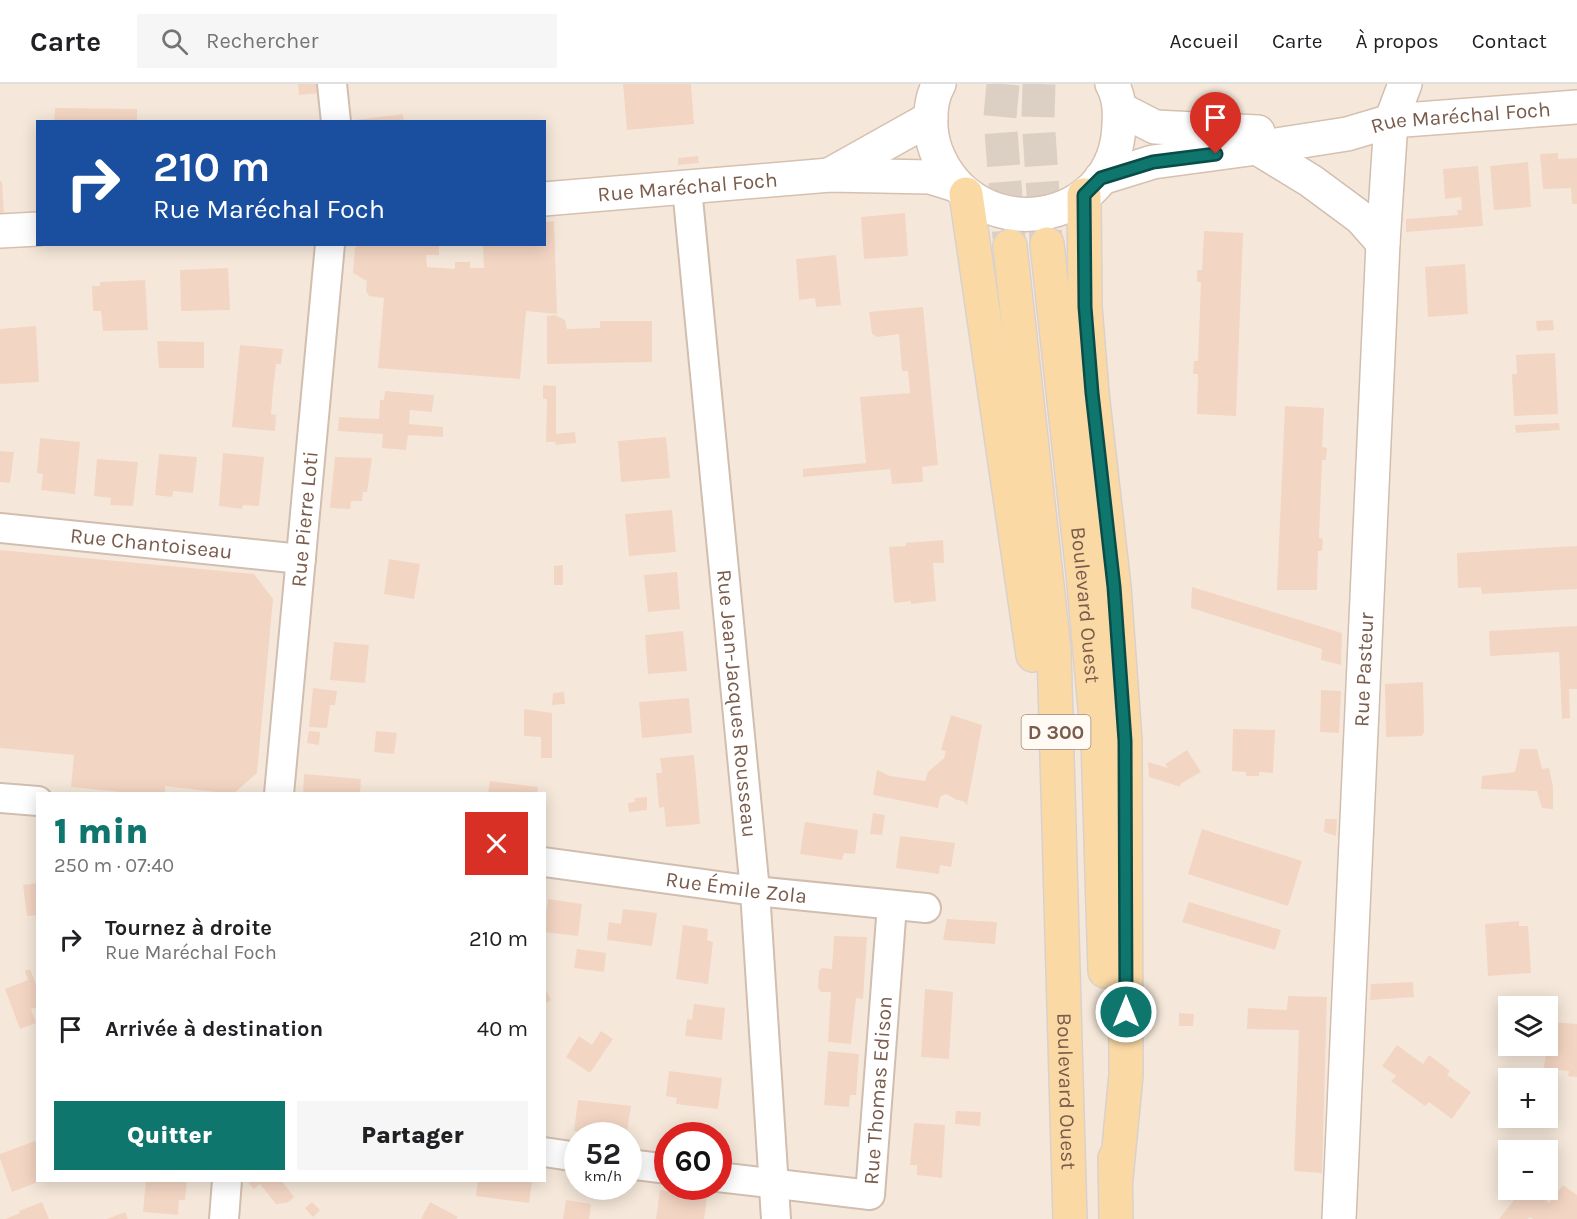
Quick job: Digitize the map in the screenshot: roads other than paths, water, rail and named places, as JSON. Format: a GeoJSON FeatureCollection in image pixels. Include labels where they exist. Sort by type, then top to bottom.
{"type":"FeatureCollection","features":[{"type":"Feature","properties":{"kind":"main road"},"geometry":{"type":"LineString","coordinates":[[939,84],[931,118],[933,143],[942,167],[961,190],[1059,820]]}},
{"type":"Feature","properties":{"kind":"main road","name":"Rue Pasteur"},"geometry":{"type":"LineString","coordinates":[[1339,1219],[1383,243],[1391,121],[1406,84]]}},
{"type":"Feature","properties":{"kind":"main road"},"geometry":{"type":"LineString","coordinates":[[1116,97],[1119,136],[1112,159],[1093,187],[1086,318],[1114,587],[1125,741],[1126,1075],[1116,1178]]}},
{"type":"Feature","properties":{"kind":"main road","name":"Rue Maréchal Foch"},"geometry":{"type":"LineString","coordinates":[[1116,97],[1155,127],[1212,131],[1347,134]]}},
{"type":"Feature","properties":{"kind":"main road","name":"Rue Maréchal Foch"},"geometry":{"type":"LineString","coordinates":[[546,199],[830,175],[930,177],[961,190],[975,201],[996,211],[1039,215],[1063,208],[1093,187],[1153,162],[1347,134],[1391,121],[1577,107]]}},
{"type":"Feature","properties":{"kind":"main road","name":"Rue Maréchal Foch"},"geometry":{"type":"LineString","coordinates":[[830,175],[931,118]]}},
{"type":"Feature","properties":{"kind":"main road"},"geometry":{"type":"LineString","coordinates":[[1257,148],[1311,181],[1361,218],[1383,243]]}},
{"type":"Feature","properties":{"kind":"main road"},"geometry":{"type":"LineString","coordinates":[[0,231],[36,229]]}},
{"type":"Feature","properties":{"kind":"main road","name":"Boulevard Ouest"},"geometry":{"type":"LineString","coordinates":[[1047,244],[1082,562],[1098,741],[1103,934],[1116,1178],[1116,1219]]}},
{"type":"Feature","properties":{"kind":"main road","name":"Boulevard Ouest"},"geometry":{"type":"LineString","coordinates":[[1010,246],[1054,650],[1070,1219]]}},
{"type":"Feature","properties":{"kind":"street"},"geometry":{"type":"LineString","coordinates":[[332,84],[336,120]]}},
{"type":"Feature","properties":{"kind":"street","name":"Rue Jean-Jacques Rousseau"},"geometry":{"type":"LineString","coordinates":[[687,188],[755,891],[776,1219]]}},
{"type":"Feature","properties":{"kind":"street","name":"Rue Pierre Loti"},"geometry":{"type":"LineString","coordinates":[[279,792],[330,246]]}},
{"type":"Feature","properties":{"kind":"street","name":"Rue Chantoiseau"},"geometry":{"type":"LineString","coordinates":[[0,528],[301,559]]}},
{"type":"Feature","properties":{"kind":"street"},"geometry":{"type":"LineString","coordinates":[[0,798],[36,801]]}},
{"type":"Feature","properties":{"kind":"street","name":"Rue Émile Zola"},"geometry":{"type":"LineString","coordinates":[[546,862],[755,891],[926,908]]}},
{"type":"Feature","properties":{"kind":"street","name":"Rue Thomas Edison"},"geometry":{"type":"LineString","coordinates":[[732,1179],[870,1195],[892,905]]}},
{"type":"Feature","properties":{"kind":"street"},"geometry":{"type":"LineString","coordinates":[[546,1152],[564,1154]]}},
{"type":"Feature","properties":{"kind":"street"},"geometry":{"type":"LineString","coordinates":[[224,1219],[227,1182]]}},
{"type":"Feature","properties":{"kind":"tunnel"},"geometry":{"type":"LineString","coordinates":[[1003,84],[1000,117],[1009,238]]}},
{"type":"Feature","properties":{"kind":"tunnel"},"geometry":{"type":"LineString","coordinates":[[1039,84],[1038,117],[1046,240]]}}]}
